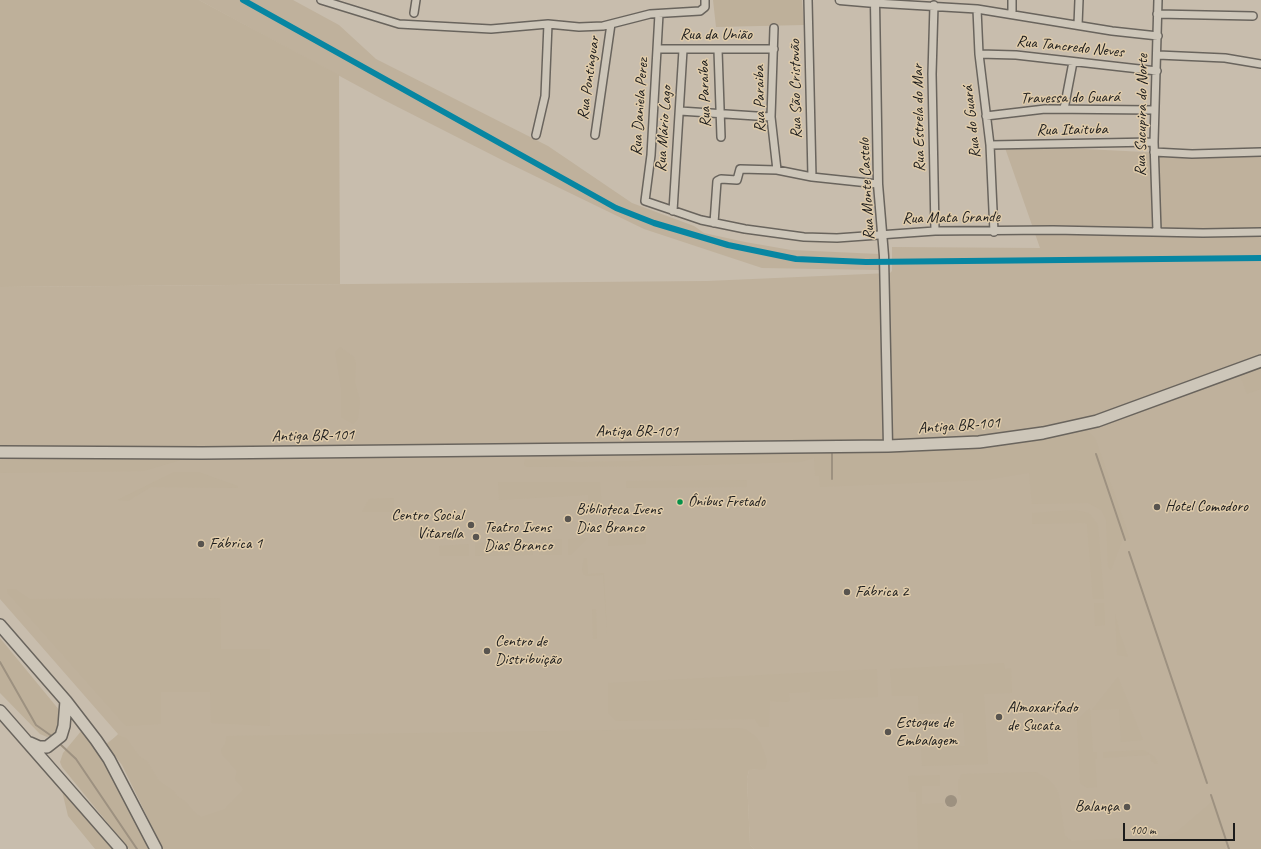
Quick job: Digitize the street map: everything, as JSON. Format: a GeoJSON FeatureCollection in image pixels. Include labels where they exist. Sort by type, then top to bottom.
{"type":"FeatureCollection","features":[{"type":"Feature","properties":{"kind":"main road","name":"Antiga BR-101"},"geometry":{"type":"LineString","coordinates":[[0,452],[202,453],[888,446],[993,441],[1043,433],[1097,421],[1261,361]]}},
{"type":"Feature","properties":{"kind":"main road"},"geometry":{"type":"LineString","coordinates":[[0,625],[66,701],[109,759],[156,849]]}},
{"type":"Feature","properties":{"kind":"main road"},"geometry":{"type":"LineString","coordinates":[[0,711],[33,746],[47,747],[60,736],[64,726],[66,701]]}},
{"type":"Feature","properties":{"kind":"main road"},"geometry":{"type":"LineString","coordinates":[[27,740],[121,849]]}},
{"type":"Feature","properties":{"kind":"street"},"geometry":{"type":"LineString","coordinates":[[321,0],[378,18],[407,25],[491,29],[548,24],[593,27],[658,14],[703,10],[706,5],[705,0]]}},
{"type":"Feature","properties":{"kind":"street"},"geometry":{"type":"LineString","coordinates":[[414,13],[416,0]]}},
{"type":"Feature","properties":{"kind":"street","name":"Rua São Cristovão"},"geometry":{"type":"LineString","coordinates":[[808,0],[812,177]]}},
{"type":"Feature","properties":{"kind":"street"},"geometry":{"type":"LineString","coordinates":[[840,0],[934,5],[949,3],[1112,31],[1158,36]]}},
{"type":"Feature","properties":{"kind":"street"},"geometry":{"type":"LineString","coordinates":[[1012,0],[1012,14]]}},
{"type":"Feature","properties":{"kind":"street"},"geometry":{"type":"LineString","coordinates":[[1078,24],[1079,0]]}},
{"type":"Feature","properties":{"kind":"street","name":"Rua Sucupira do Norte"},"geometry":{"type":"LineString","coordinates":[[1157,231],[1154,110],[1158,55],[1158,0]]}},
{"type":"Feature","properties":{"kind":"street","name":"Rua Monte Castelo"},"geometry":{"type":"LineString","coordinates":[[875,3],[878,184],[884,256],[888,446]]}},
{"type":"Feature","properties":{"kind":"street","name":"Rua Estrela do Mar"},"geometry":{"type":"LineString","coordinates":[[934,5],[932,74],[935,231]]}},
{"type":"Feature","properties":{"kind":"street","name":"Rua do Guará"},"geometry":{"type":"LineString","coordinates":[[977,9],[979,54],[990,145],[994,232]]}},
{"type":"Feature","properties":{"kind":"street","name":"Rua Daniela Perez"},"geometry":{"type":"LineString","coordinates":[[645,201],[651,155],[658,49],[658,14]]}},
{"type":"Feature","properties":{"kind":"street"},"geometry":{"type":"LineString","coordinates":[[1157,14],[1253,16]]}},
{"type":"Feature","properties":{"kind":"street"},"geometry":{"type":"LineString","coordinates":[[536,135],[545,96],[548,24]]}},
{"type":"Feature","properties":{"kind":"street","name":"Rua Pontinguar"},"geometry":{"type":"LineString","coordinates":[[595,136],[611,24]]}},
{"type":"Feature","properties":{"kind":"street","name":"Rua Paraiba"},"geometry":{"type":"LineString","coordinates":[[774,28],[771,117],[777,170]]}},
{"type":"Feature","properties":{"kind":"street","name":"Rua da União"},"geometry":{"type":"LineString","coordinates":[[658,49],[774,49]]}},
{"type":"Feature","properties":{"kind":"street","name":"Rua Mário Lago"},"geometry":{"type":"LineString","coordinates":[[673,211],[683,50]]}},
{"type":"Feature","properties":{"kind":"street","name":"Rua Paraíba"},"geometry":{"type":"LineString","coordinates":[[718,50],[721,137]]}},
{"type":"Feature","properties":{"kind":"street","name":"Rua Tancredo Neves"},"geometry":{"type":"LineString","coordinates":[[979,54],[1016,55],[1157,71]]}},
{"type":"Feature","properties":{"kind":"street"},"geometry":{"type":"LineString","coordinates":[[1158,55],[1225,58],[1261,64]]}},
{"type":"Feature","properties":{"kind":"street"},"geometry":{"type":"LineString","coordinates":[[1064,109],[1073,62]]}},
{"type":"Feature","properties":{"kind":"street","name":"Travessa do Guará"},"geometry":{"type":"LineString","coordinates":[[986,116],[1064,109],[1154,110]]}},
{"type":"Feature","properties":{"kind":"street"},"geometry":{"type":"LineString","coordinates":[[680,111],[771,117]]}},
{"type":"Feature","properties":{"kind":"street","name":"Rua Itaituba"},"geometry":{"type":"LineString","coordinates":[[990,145],[1154,142]]}},
{"type":"Feature","properties":{"kind":"street"},"geometry":{"type":"LineString","coordinates":[[1154,152],[1192,154],[1261,152]]}},
{"type":"Feature","properties":{"kind":"street"},"geometry":{"type":"LineString","coordinates":[[714,223],[718,180],[737,180],[740,169],[777,170],[812,177],[878,184]]}},
{"type":"Feature","properties":{"kind":"street","name":"Rua Mata Grande"},"geometry":{"type":"LineString","coordinates":[[645,201],[714,223],[798,237],[837,238],[935,231],[994,232],[1053,230],[1203,233],[1261,232]]}},
{"type":"Feature","properties":{"kind":"shaded area"},"geometry":{"type":"Polygon","coordinates":[[[0,0],[199,0],[339,75],[340,284],[0,287],[0,0]]]}},
{"type":"Feature","properties":{"kind":"shaded area"},"geometry":{"type":"Polygon","coordinates":[[[199,0],[293,0],[339,25],[376,59],[548,146],[632,203],[694,226],[704,233],[745,242],[791,250],[879,254],[880,270],[762,268],[644,229],[504,161],[384,100],[199,0]]]}},
{"type":"Feature","properties":{"kind":"shaded area"},"geometry":{"type":"Polygon","coordinates":[[[713,0],[802,0],[804,25],[716,27],[713,0]]]}},
{"type":"Feature","properties":{"kind":"shaded area"},"geometry":{"type":"Polygon","coordinates":[[[1004,145],[1165,153],[1261,148],[1261,849],[1227,849],[1225,847],[1220,849],[754,849],[750,845],[747,779],[749,770],[759,769],[749,741],[240,834],[176,849],[113,739],[118,734],[0,599],[0,287],[707,281],[890,273],[892,271],[892,247],[1040,248],[1004,145]]]}},
{"type":"Feature","properties":{"kind":"shaded area"},"geometry":{"type":"Polygon","coordinates":[[[340,347],[354,357],[356,363],[355,382],[360,401],[358,419],[353,424],[341,417],[341,389],[335,353],[340,347]]]}},
{"type":"Feature","properties":{"kind":"shaded area"},"geometry":{"type":"Polygon","coordinates":[[[1261,368],[1261,389],[1247,394],[1240,375],[1261,368]]]}},
{"type":"Feature","properties":{"kind":"shaded area"},"geometry":{"type":"Polygon","coordinates":[[[987,421],[1001,424],[1010,432],[967,437],[970,429],[987,421]]]}},
{"type":"Feature","properties":{"kind":"shaded area"},"geometry":{"type":"Polygon","coordinates":[[[1079,425],[1095,438],[1130,539],[1123,538],[1111,570],[1108,567],[1106,520],[1101,510],[1088,503],[1032,504],[1029,473],[987,480],[820,487],[819,476],[815,476],[814,458],[801,462],[672,466],[526,467],[524,464],[525,459],[560,459],[578,462],[639,461],[654,457],[814,453],[814,446],[948,446],[1079,425]]]}},
{"type":"Feature","properties":{"kind":"shaded area"},"geometry":{"type":"Polygon","coordinates":[[[179,458],[181,460],[144,471],[0,473],[0,460],[179,458]]]}},
{"type":"Feature","properties":{"kind":"shaded area"},"geometry":{"type":"Polygon","coordinates":[[[174,472],[199,472],[238,486],[238,488],[151,487],[128,501],[117,500],[174,472]]]}},
{"type":"Feature","properties":{"kind":"shaded area"},"geometry":{"type":"Polygon","coordinates":[[[747,480],[747,487],[626,488],[626,481],[747,480]]]}},
{"type":"Feature","properties":{"kind":"shaded area"},"geometry":{"type":"Polygon","coordinates":[[[498,482],[600,482],[602,510],[588,511],[588,495],[499,500],[498,482]]]}},
{"type":"Feature","properties":{"kind":"shaded area"},"geometry":{"type":"Polygon","coordinates":[[[394,498],[394,512],[362,512],[369,499],[394,498]]]}},
{"type":"Feature","properties":{"kind":"shaded area"},"geometry":{"type":"Polygon","coordinates":[[[1075,510],[1089,513],[1098,525],[1104,599],[1093,599],[1087,524],[1032,524],[1032,513],[1075,510]]]}},
{"type":"Feature","properties":{"kind":"shaded area"},"geometry":{"type":"Polygon","coordinates":[[[411,513],[418,513],[419,536],[415,538],[410,535],[411,513]]]}},
{"type":"Feature","properties":{"kind":"shaded area"},"geometry":{"type":"Polygon","coordinates":[[[646,534],[646,544],[608,546],[608,535],[646,534]]]}},
{"type":"Feature","properties":{"kind":"shaded area"},"geometry":{"type":"Polygon","coordinates":[[[588,538],[571,555],[568,555],[568,539],[588,538]]]}},
{"type":"Feature","properties":{"kind":"shaded area"},"geometry":{"type":"Polygon","coordinates":[[[562,539],[562,555],[539,555],[539,540],[562,539]]]}},
{"type":"Feature","properties":{"kind":"shaded area"},"geometry":{"type":"Polygon","coordinates":[[[532,541],[533,555],[475,556],[475,543],[532,541]]]}},
{"type":"Feature","properties":{"kind":"shaded area"},"geometry":{"type":"Polygon","coordinates":[[[469,544],[469,556],[440,556],[439,546],[469,544]]]}},
{"type":"Feature","properties":{"kind":"shaded area"},"geometry":{"type":"Polygon","coordinates":[[[584,558],[587,558],[588,574],[604,573],[607,634],[603,575],[587,576],[583,574],[582,569],[584,558]]]}},
{"type":"Feature","properties":{"kind":"shaded area"},"geometry":{"type":"Polygon","coordinates":[[[7,589],[15,589],[30,599],[220,598],[221,649],[270,649],[270,726],[211,723],[210,692],[161,692],[161,724],[126,726],[7,592],[7,589]]]}},
{"type":"Feature","properties":{"kind":"shaded area"},"geometry":{"type":"Polygon","coordinates":[[[1094,603],[1104,603],[1105,625],[1095,626],[1094,603]]]}},
{"type":"Feature","properties":{"kind":"shaded area"},"geometry":{"type":"Polygon","coordinates":[[[592,609],[596,609],[597,639],[593,639],[592,609]]]}},
{"type":"Feature","properties":{"kind":"shaded area"},"geometry":{"type":"Polygon","coordinates":[[[1115,613],[1120,634],[1128,657],[1117,655],[1115,613]]]}},
{"type":"Feature","properties":{"kind":"shaded area"},"geometry":{"type":"Polygon","coordinates":[[[0,638],[60,711],[60,728],[53,735],[47,737],[40,734],[0,693],[0,638]]]}},
{"type":"Feature","properties":{"kind":"shaded area"},"geometry":{"type":"Polygon","coordinates":[[[1004,663],[1005,669],[1011,668],[1012,693],[984,694],[988,764],[922,766],[921,748],[965,746],[963,713],[919,714],[918,696],[892,696],[890,669],[1004,663]]]}},
{"type":"Feature","properties":{"kind":"shaded area"},"geometry":{"type":"Polygon","coordinates":[[[877,669],[878,697],[810,700],[810,692],[789,693],[790,700],[787,702],[770,701],[769,727],[760,727],[755,719],[617,721],[608,713],[608,683],[877,669]]]}},
{"type":"Feature","properties":{"kind":"shaded area"},"geometry":{"type":"Polygon","coordinates":[[[1118,677],[1143,740],[1121,742],[1119,709],[1092,710],[1118,677]]]}},
{"type":"Feature","properties":{"kind":"shaded area"},"geometry":{"type":"Polygon","coordinates":[[[1090,708],[1093,752],[1097,752],[1097,759],[1095,759],[1097,787],[1087,788],[1080,783],[1077,720],[1090,708]]]}},
{"type":"Feature","properties":{"kind":"shaded area"},"geometry":{"type":"Polygon","coordinates":[[[745,729],[755,736],[761,744],[767,761],[765,769],[749,770],[747,779],[750,845],[754,849],[163,849],[122,765],[106,744],[118,735],[126,738],[139,756],[147,761],[159,781],[174,791],[177,796],[185,801],[193,811],[201,817],[225,809],[243,788],[235,779],[237,771],[222,754],[221,750],[225,744],[226,737],[228,736],[745,729]]]}},
{"type":"Feature","properties":{"kind":"shaded area"},"geometry":{"type":"Polygon","coordinates":[[[82,730],[100,755],[115,781],[149,849],[129,849],[62,767],[60,762],[63,753],[82,730]]]}},
{"type":"Feature","properties":{"kind":"shaded area"},"geometry":{"type":"Polygon","coordinates":[[[1144,750],[1155,757],[1158,764],[1151,762],[1150,755],[1103,758],[1103,752],[1144,750]]]}},
{"type":"Feature","properties":{"kind":"shaded area"},"geometry":{"type":"Polygon","coordinates":[[[1036,772],[1048,779],[1059,794],[1065,836],[1072,841],[1167,836],[1177,832],[1213,801],[1227,842],[1225,847],[1227,849],[918,849],[916,792],[909,792],[908,776],[940,775],[940,786],[922,786],[922,804],[943,803],[944,807],[951,810],[956,809],[958,800],[961,800],[961,795],[958,795],[958,781],[962,774],[1036,772]]]}},
{"type":"Feature","properties":{"kind":"shaded area"},"geometry":{"type":"Polygon","coordinates":[[[62,791],[113,849],[95,849],[68,816],[62,791]]]}},
{"type":"Feature","properties":{"kind":"shaded area"},"geometry":{"type":"Polygon","coordinates":[[[949,795],[953,795],[957,801],[953,807],[949,807],[945,803],[945,799],[949,795]]]}},
{"type":"Feature","properties":{"kind":"waterway"},"geometry":{"type":"LineString","coordinates":[[832,452],[832,479]]}},
{"type":"Feature","properties":{"kind":"waterway"},"geometry":{"type":"LineString","coordinates":[[1096,454],[1125,540]]}},
{"type":"Feature","properties":{"kind":"waterway"},"geometry":{"type":"LineString","coordinates":[[1129,552],[1207,783]]}},
{"type":"Feature","properties":{"kind":"waterway"},"geometry":{"type":"LineString","coordinates":[[0,662],[36,725],[53,737]]}},
{"type":"Feature","properties":{"kind":"waterway"},"geometry":{"type":"LineString","coordinates":[[60,744],[76,759],[137,849]]}},
{"type":"Feature","properties":{"kind":"waterway"},"geometry":{"type":"LineString","coordinates":[[1211,795],[1229,849]]}},
{"type":"Feature","properties":{"kind":"transit line"},"geometry":{"type":"LineString","coordinates":[[243,0],[616,208],[654,223],[728,245],[796,259],[866,262],[1261,258]]}},
{"type":"Feature","properties":{"kind":"place","name":"Ônibus Fretado"},"geometry":{"type":"Point","coordinates":[680,502]}},
{"type":"Feature","properties":{"kind":"place","name":"Hotel Comodoro"},"geometry":{"type":"Point","coordinates":[1157,507]}},
{"type":"Feature","properties":{"kind":"place","name":"Biblioteca Ivens Dias Branco"},"geometry":{"type":"Point","coordinates":[568,519]}},
{"type":"Feature","properties":{"kind":"place","name":"Centro Social Vitarella"},"geometry":{"type":"Point","coordinates":[471,525]}},
{"type":"Feature","properties":{"kind":"place","name":"Teatro Ivens Dias Branco"},"geometry":{"type":"Point","coordinates":[476,537]}},
{"type":"Feature","properties":{"kind":"place","name":"Fábrica 1"},"geometry":{"type":"Point","coordinates":[201,544]}},
{"type":"Feature","properties":{"kind":"place","name":"Fábrica 2"},"geometry":{"type":"Point","coordinates":[847,592]}},
{"type":"Feature","properties":{"kind":"place","name":"Centro de Distribuição"},"geometry":{"type":"Point","coordinates":[487,651]}},
{"type":"Feature","properties":{"kind":"place","name":"Almoxarifado de Sucata"},"geometry":{"type":"Point","coordinates":[999,717]}},
{"type":"Feature","properties":{"kind":"place","name":"Estoque de Embalagem"},"geometry":{"type":"Point","coordinates":[888,732]}},
{"type":"Feature","properties":{"kind":"place","name":"Balança"},"geometry":{"type":"Point","coordinates":[1127,807]}}]}
